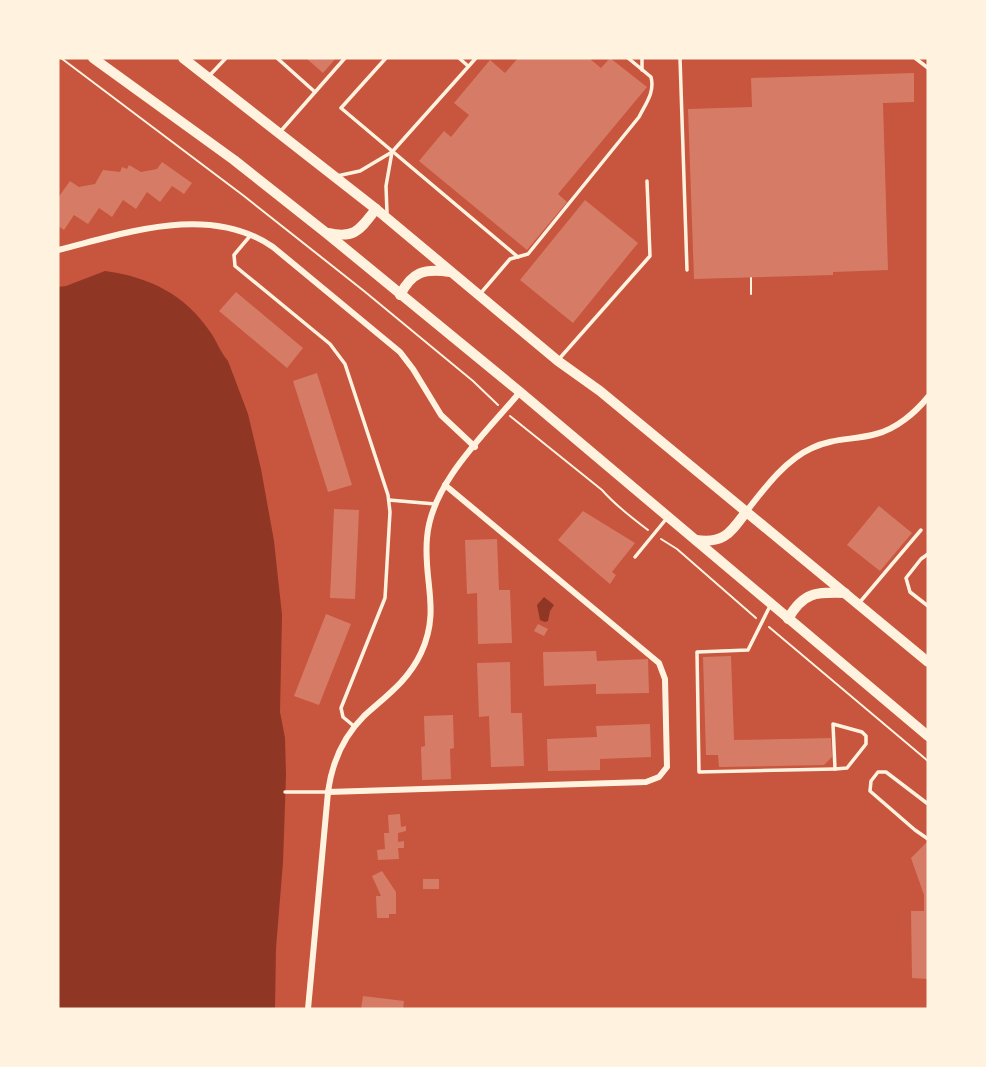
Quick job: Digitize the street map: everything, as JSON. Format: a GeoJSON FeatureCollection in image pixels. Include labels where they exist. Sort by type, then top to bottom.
{"type":"FeatureCollection","features":[{"type":"Feature","properties":{"kind":"highway"},"geometry":{"type":"LineString","coordinates":[[93,58],[234,160],[325,232],[520,392],[928,736]]}},
{"type":"Feature","properties":{"kind":"highway"},"geometry":{"type":"LineString","coordinates":[[183,58],[376,209],[928,662]]}},
{"type":"Feature","properties":{"kind":"highway"},"geometry":{"type":"LineString","coordinates":[[325,232],[344,236],[352,234],[359,230],[376,209]]}},
{"type":"Feature","properties":{"kind":"highway"},"geometry":{"type":"LineString","coordinates":[[400,295],[408,279],[418,274],[439,270],[450,272]]}},
{"type":"Feature","properties":{"kind":"highway"},"geometry":{"type":"LineString","coordinates":[[696,540],[710,541],[725,537],[746,512]]}},
{"type":"Feature","properties":{"kind":"highway"},"geometry":{"type":"LineString","coordinates":[[788,619],[794,608],[811,595],[821,592],[845,593]]}},
{"type":"Feature","properties":{"kind":"street"},"geometry":{"type":"LineString","coordinates":[[58,250],[119,235],[184,224],[219,224],[251,233],[274,247],[396,348],[414,369],[441,415],[475,447]]}},
{"type":"Feature","properties":{"kind":"street"},"geometry":{"type":"LineString","coordinates":[[308,1009],[328,792],[337,756],[355,727],[400,685],[424,648],[432,610],[427,536],[435,505],[445,485],[520,392]]}},
{"type":"Feature","properties":{"kind":"street"},"geometry":{"type":"LineString","coordinates":[[746,512],[787,465],[810,448],[878,434],[898,425],[928,397]]}},
{"type":"Feature","properties":{"kind":"street"},"geometry":{"type":"LineString","coordinates":[[328,792],[646,782],[659,777],[667,767],[664,675],[659,663],[445,485]]}},
{"type":"Feature","properties":{"kind":"lane"},"geometry":{"type":"LineString","coordinates":[[209,77],[226,58]]}},
{"type":"Feature","properties":{"kind":"lane"},"geometry":{"type":"LineString","coordinates":[[277,58],[315,92]]}},
{"type":"Feature","properties":{"kind":"lane"},"geometry":{"type":"LineString","coordinates":[[279,132],[345,58]]}},
{"type":"Feature","properties":{"kind":"lane"},"geometry":{"type":"LineString","coordinates":[[386,58],[341,108],[518,257]]}},
{"type":"Feature","properties":{"kind":"lane"},"geometry":{"type":"LineString","coordinates":[[459,58],[468,66]]}},
{"type":"Feature","properties":{"kind":"lane"},"geometry":{"type":"LineString","coordinates":[[335,177],[360,171],[392,152],[476,58]]}},
{"type":"Feature","properties":{"kind":"lane"},"geometry":{"type":"LineString","coordinates":[[478,295],[510,259],[528,254],[639,117],[651,94],[651,77],[628,58]]}},
{"type":"Feature","properties":{"kind":"lane"},"geometry":{"type":"LineString","coordinates":[[642,58],[642,70]]}},
{"type":"Feature","properties":{"kind":"lane"},"geometry":{"type":"LineString","coordinates":[[680,58],[687,270]]}},
{"type":"Feature","properties":{"kind":"lane"},"geometry":{"type":"LineString","coordinates":[[915,58],[928,68]]}},
{"type":"Feature","properties":{"kind":"lane"},"geometry":{"type":"LineString","coordinates":[[387,218],[386,186],[392,152]]}},
{"type":"Feature","properties":{"kind":"lane"},"geometry":{"type":"LineString","coordinates":[[558,361],[650,256],[647,181]]}},
{"type":"Feature","properties":{"kind":"lane"},"geometry":{"type":"LineString","coordinates":[[251,233],[234,256],[235,266],[340,355],[389,500],[385,598],[341,708],[344,717],[355,727]]}},
{"type":"Feature","properties":{"kind":"lane"},"geometry":{"type":"LineString","coordinates":[[922,404],[928,411]]}},
{"type":"Feature","properties":{"kind":"lane"},"geometry":{"type":"LineString","coordinates":[[389,500],[435,505]]}},
{"type":"Feature","properties":{"kind":"lane"},"geometry":{"type":"LineString","coordinates":[[635,557],[668,516]]}},
{"type":"Feature","properties":{"kind":"lane"},"geometry":{"type":"LineString","coordinates":[[858,604],[921,530]]}},
{"type":"Feature","properties":{"kind":"lane"},"geometry":{"type":"LineString","coordinates":[[928,554],[906,578],[910,592],[928,606]]}},
{"type":"Feature","properties":{"kind":"lane"},"geometry":{"type":"LineString","coordinates":[[771,604],[748,650],[697,652],[699,772],[835,769],[848,768],[866,744],[866,736],[862,732],[834,724],[835,769]]}},
{"type":"Feature","properties":{"kind":"lane"},"geometry":{"type":"LineString","coordinates":[[928,804],[886,772],[878,772],[871,781],[870,791],[928,839]]}},
{"type":"Feature","properties":{"kind":"lane"},"geometry":{"type":"LineString","coordinates":[[285,792],[328,792]]}},
{"type":"Feature","properties":{"kind":"path"},"geometry":{"type":"LineString","coordinates":[[61,58],[299,239],[473,381],[493,401]]}},
{"type":"Feature","properties":{"kind":"path"},"geometry":{"type":"LineString","coordinates":[[751,278],[751,294]]}},
{"type":"Feature","properties":{"kind":"path"},"geometry":{"type":"LineString","coordinates":[[514,420],[549,446],[646,529]]}},
{"type":"Feature","properties":{"kind":"path"},"geometry":{"type":"LineString","coordinates":[[662,540],[677,549],[752,614]]}},
{"type":"Feature","properties":{"kind":"path"},"geometry":{"type":"LineString","coordinates":[[770,627],[928,761]]}},
{"type":"Feature","properties":{"kind":"shaded area"},"geometry":{"type":"Polygon","coordinates":[[[105,271],[136,278],[165,290],[201,319],[228,361],[248,414],[261,469],[274,541],[282,615],[280,712],[285,738],[286,775],[275,1009],[58,1009],[58,287],[105,271]]]}},
{"type":"Feature","properties":{"kind":"shaded area"},"geometry":{"type":"Polygon","coordinates":[[[544,597],[554,605],[548,621],[545,622],[540,620],[537,605],[544,597]]]}},
{"type":"Feature","properties":{"kind":"building"},"geometry":{"type":"Polygon","coordinates":[[[306,58],[336,58],[323,73],[306,58]]]}},
{"type":"Feature","properties":{"kind":"building"},"geometry":{"type":"Polygon","coordinates":[[[518,58],[589,58],[601,68],[610,58],[647,87],[558,194],[567,202],[527,250],[419,161],[444,131],[451,137],[469,115],[454,103],[490,60],[505,73],[518,58]]]}},
{"type":"Feature","properties":{"kind":"building"},"geometry":{"type":"Polygon","coordinates":[[[914,73],[914,102],[883,103],[888,270],[833,272],[833,275],[694,279],[688,109],[752,107],[751,78],[914,73]]]}},
{"type":"Feature","properties":{"kind":"building"},"geometry":{"type":"Polygon","coordinates":[[[162,162],[192,183],[184,194],[172,186],[160,202],[147,192],[136,209],[123,200],[112,217],[99,208],[88,224],[74,215],[64,230],[58,226],[58,198],[70,181],[79,187],[95,184],[103,170],[120,172],[122,167],[127,169],[129,165],[141,172],[157,169],[162,162]]]}},
{"type":"Feature","properties":{"kind":"building"},"geometry":{"type":"Polygon","coordinates":[[[585,200],[638,243],[573,323],[520,280],[585,200]]]}},
{"type":"Feature","properties":{"kind":"building"},"geometry":{"type":"Polygon","coordinates":[[[236,292],[303,348],[287,368],[219,311],[236,292]]]}},
{"type":"Feature","properties":{"kind":"building"},"geometry":{"type":"Polygon","coordinates":[[[317,373],[352,485],[328,492],[293,381],[317,373]]]}},
{"type":"Feature","properties":{"kind":"building"},"geometry":{"type":"Polygon","coordinates":[[[879,506],[912,533],[880,571],[847,545],[879,506]]]}},
{"type":"Feature","properties":{"kind":"building"},"geometry":{"type":"Polygon","coordinates":[[[334,509],[359,510],[355,599],[330,598],[334,509]]]}},
{"type":"Feature","properties":{"kind":"building"},"geometry":{"type":"Polygon","coordinates":[[[583,511],[635,543],[612,572],[616,575],[610,584],[558,540],[583,511]]]}},
{"type":"Feature","properties":{"kind":"building"},"geometry":{"type":"Polygon","coordinates":[[[497,539],[499,590],[510,590],[512,643],[478,644],[477,593],[467,594],[465,540],[497,539]]]}},
{"type":"Feature","properties":{"kind":"building"},"geometry":{"type":"Polygon","coordinates":[[[326,614],[351,624],[319,705],[294,696],[326,614]]]}},
{"type":"Feature","properties":{"kind":"building"},"geometry":{"type":"Polygon","coordinates":[[[538,624],[548,629],[544,636],[534,631],[538,624]]]}},
{"type":"Feature","properties":{"kind":"building"},"geometry":{"type":"Polygon","coordinates":[[[596,651],[597,661],[648,659],[649,693],[596,694],[596,684],[544,686],[543,652],[596,651]]]}},
{"type":"Feature","properties":{"kind":"building"},"geometry":{"type":"Polygon","coordinates":[[[731,656],[734,740],[831,738],[832,757],[824,765],[719,767],[718,755],[706,755],[703,657],[731,656]]]}},
{"type":"Feature","properties":{"kind":"building"},"geometry":{"type":"Polygon","coordinates":[[[510,662],[511,713],[522,713],[524,766],[491,767],[489,716],[479,717],[477,663],[510,662]]]}},
{"type":"Feature","properties":{"kind":"building"},"geometry":{"type":"Polygon","coordinates":[[[453,715],[451,779],[422,780],[424,716],[453,715]]]}},
{"type":"Feature","properties":{"kind":"building"},"geometry":{"type":"Polygon","coordinates":[[[650,724],[651,757],[600,759],[600,770],[548,771],[547,739],[597,737],[596,726],[650,724]]]}},
{"type":"Feature","properties":{"kind":"building"},"geometry":{"type":"Polygon","coordinates":[[[400,814],[401,827],[406,826],[406,831],[398,833],[398,842],[404,841],[404,848],[398,848],[399,859],[378,860],[377,850],[385,849],[384,833],[389,833],[388,815],[400,814]]]}},
{"type":"Feature","properties":{"kind":"building"},"geometry":{"type":"Polygon","coordinates":[[[928,841],[927,979],[912,978],[911,911],[924,911],[924,895],[911,858],[928,841]]]}},
{"type":"Feature","properties":{"kind":"building"},"geometry":{"type":"Polygon","coordinates":[[[382,871],[396,892],[396,914],[389,914],[389,918],[377,918],[376,896],[381,896],[372,876],[382,871]]]}},
{"type":"Feature","properties":{"kind":"building"},"geometry":{"type":"Polygon","coordinates":[[[423,879],[439,879],[439,889],[423,889],[423,879]]]}},
{"type":"Feature","properties":{"kind":"building"},"geometry":{"type":"Polygon","coordinates":[[[363,996],[404,1001],[403,1009],[361,1009],[363,996]]]}}]}
